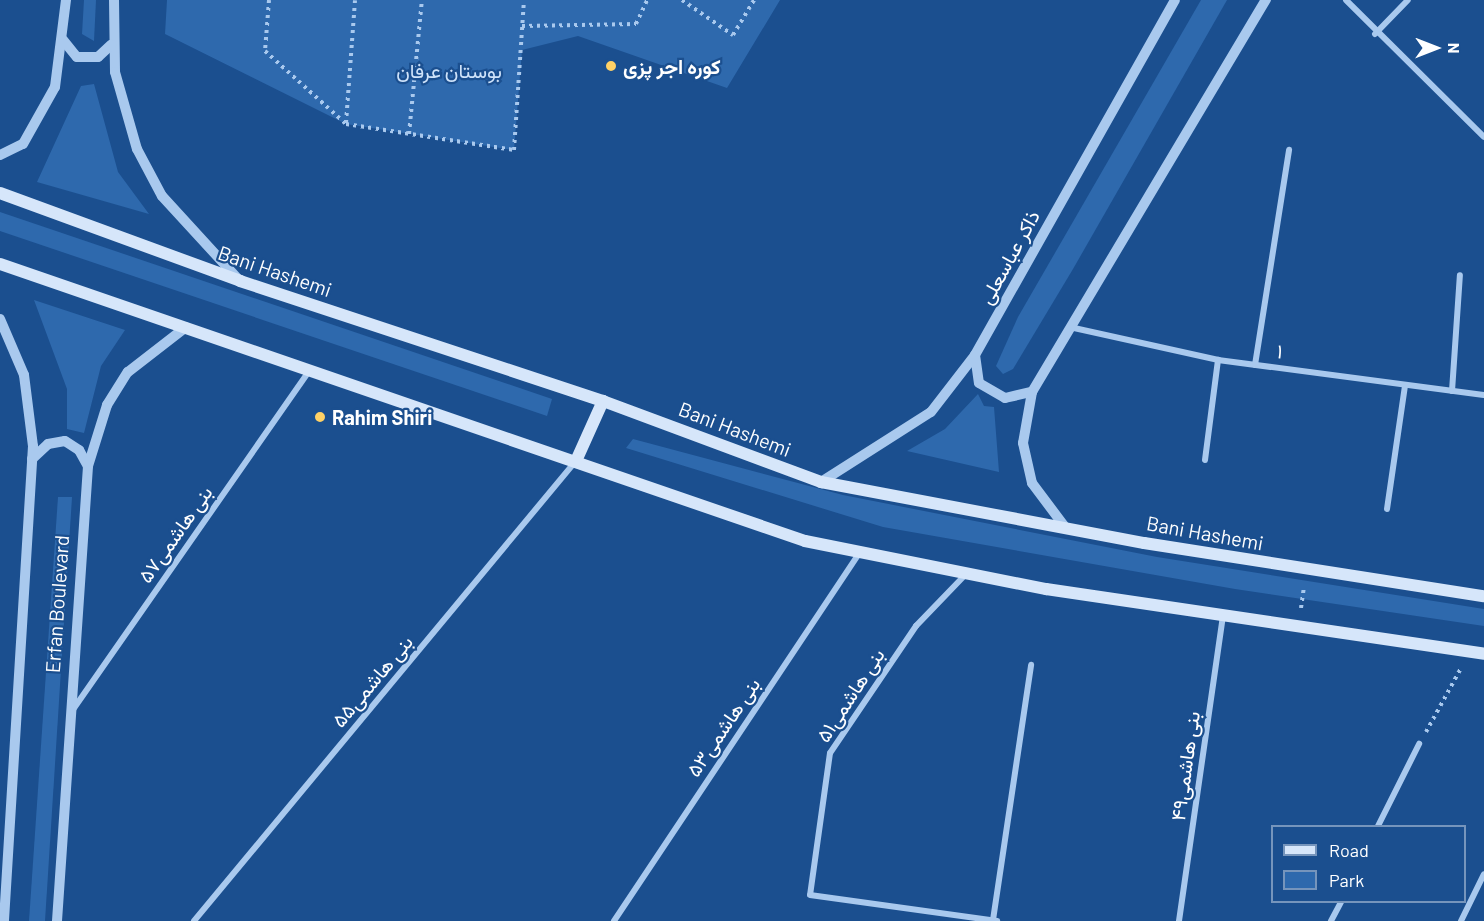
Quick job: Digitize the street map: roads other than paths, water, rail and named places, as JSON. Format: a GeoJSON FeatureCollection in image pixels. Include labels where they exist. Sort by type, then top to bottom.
{"type":"FeatureCollection","features":[{"type":"Feature","properties":{"kind":"main road","name":"Bani Hashemi"},"geometry":{"type":"LineString","coordinates":[[0,193],[240,281],[603,400],[821,482],[1306,570],[1484,596]]}},
{"type":"Feature","properties":{"kind":"main road"},"geometry":{"type":"LineString","coordinates":[[0,264],[311,369],[805,541],[967,573],[1223,616],[1484,654]]}},
{"type":"Feature","properties":{"kind":"main road"},"geometry":{"type":"LineString","coordinates":[[576,461],[603,400]]}},
{"type":"Feature","properties":{"kind":"street"},"geometry":{"type":"LineString","coordinates":[[0,155],[23,144],[55,87],[63,40],[66,0]]}},
{"type":"Feature","properties":{"kind":"street"},"geometry":{"type":"LineString","coordinates":[[114,0],[111,45],[137,149],[162,196],[240,281]]}},
{"type":"Feature","properties":{"kind":"street","name":"ذاکر عباسعلی"},"geometry":{"type":"LineString","coordinates":[[821,482],[932,412],[975,355],[1175,0]]}},
{"type":"Feature","properties":{"kind":"street"},"geometry":{"type":"LineString","coordinates":[[1065,527],[1032,483],[1023,442],[1032,392],[1074,328],[1266,0]]}},
{"type":"Feature","properties":{"kind":"street"},"geometry":{"type":"LineString","coordinates":[[1346,0],[1375,34],[1484,137]]}},
{"type":"Feature","properties":{"kind":"street"},"geometry":{"type":"LineString","coordinates":[[1375,34],[1408,0]]}},
{"type":"Feature","properties":{"kind":"street"},"geometry":{"type":"LineString","coordinates":[[63,40],[77,57],[98,57],[111,45]]}},
{"type":"Feature","properties":{"kind":"street"},"geometry":{"type":"LineString","coordinates":[[1256,365],[1288,150]]}},
{"type":"Feature","properties":{"kind":"street"},"geometry":{"type":"LineString","coordinates":[[1452,391],[1460,275]]}},
{"type":"Feature","properties":{"kind":"street","name":"Erfan Boulevard"},"geometry":{"type":"LineString","coordinates":[[0,320],[24,375],[32,459],[4,921]]}},
{"type":"Feature","properties":{"kind":"street","name":"Erfan Boulevard"},"geometry":{"type":"LineString","coordinates":[[57,921],[67,719],[88,466],[107,405],[128,372],[186,327]]}},
{"type":"Feature","properties":{"kind":"street","name":"۱"},"geometry":{"type":"LineString","coordinates":[[1074,328],[1218,360],[1484,395]]}},
{"type":"Feature","properties":{"kind":"street"},"geometry":{"type":"LineString","coordinates":[[975,355],[980,383],[1005,398],[1032,392]]}},
{"type":"Feature","properties":{"kind":"street"},"geometry":{"type":"LineString","coordinates":[[1205,459],[1218,360]]}},
{"type":"Feature","properties":{"kind":"street","name":"بنی هاشمی۵۷"},"geometry":{"type":"LineString","coordinates":[[67,719],[311,369]]}},
{"type":"Feature","properties":{"kind":"street"},"geometry":{"type":"LineString","coordinates":[[1387,509],[1405,385]]}},
{"type":"Feature","properties":{"kind":"street"},"geometry":{"type":"LineString","coordinates":[[32,459],[48,444],[65,441],[79,450],[88,466]]}},
{"type":"Feature","properties":{"kind":"street","name":"بنی هاشمی۵۵"},"geometry":{"type":"LineString","coordinates":[[194,921],[576,461]]}},
{"type":"Feature","properties":{"kind":"street","name":"بنی هاشمی۵۳"},"geometry":{"type":"LineString","coordinates":[[614,921],[861,552]]}},
{"type":"Feature","properties":{"kind":"street","name":"بنی هاشمی۵۱"},"geometry":{"type":"LineString","coordinates":[[967,573],[916,626],[830,753],[810,895],[995,921]]}},
{"type":"Feature","properties":{"kind":"street","name":"بنی هاشمی۴۹"},"geometry":{"type":"LineString","coordinates":[[1179,921],[1223,616]]}},
{"type":"Feature","properties":{"kind":"street"},"geometry":{"type":"LineString","coordinates":[[995,921],[1031,664]]}},
{"type":"Feature","properties":{"kind":"street"},"geometry":{"type":"LineString","coordinates":[[1378,825],[1419,744]]}},
{"type":"Feature","properties":{"kind":"street"},"geometry":{"type":"LineString","coordinates":[[1461,921],[1484,874]]}},
{"type":"Feature","properties":{"kind":"street"},"geometry":{"type":"LineString","coordinates":[[1331,921],[1340,903]]}},
{"type":"Feature","properties":{"kind":"place","name":"کوره اجر پزی"},"geometry":{"type":"Point","coordinates":[611,66]}},
{"type":"Feature","properties":{"kind":"place","name":"Rahim Shiri"},"geometry":{"type":"Point","coordinates":[320,417]}},
{"type":"Feature","properties":{"kind":"park label","name":"بوستان عرفان"},"geometry":{"type":"Point","coordinates":[449,70]}}]}
